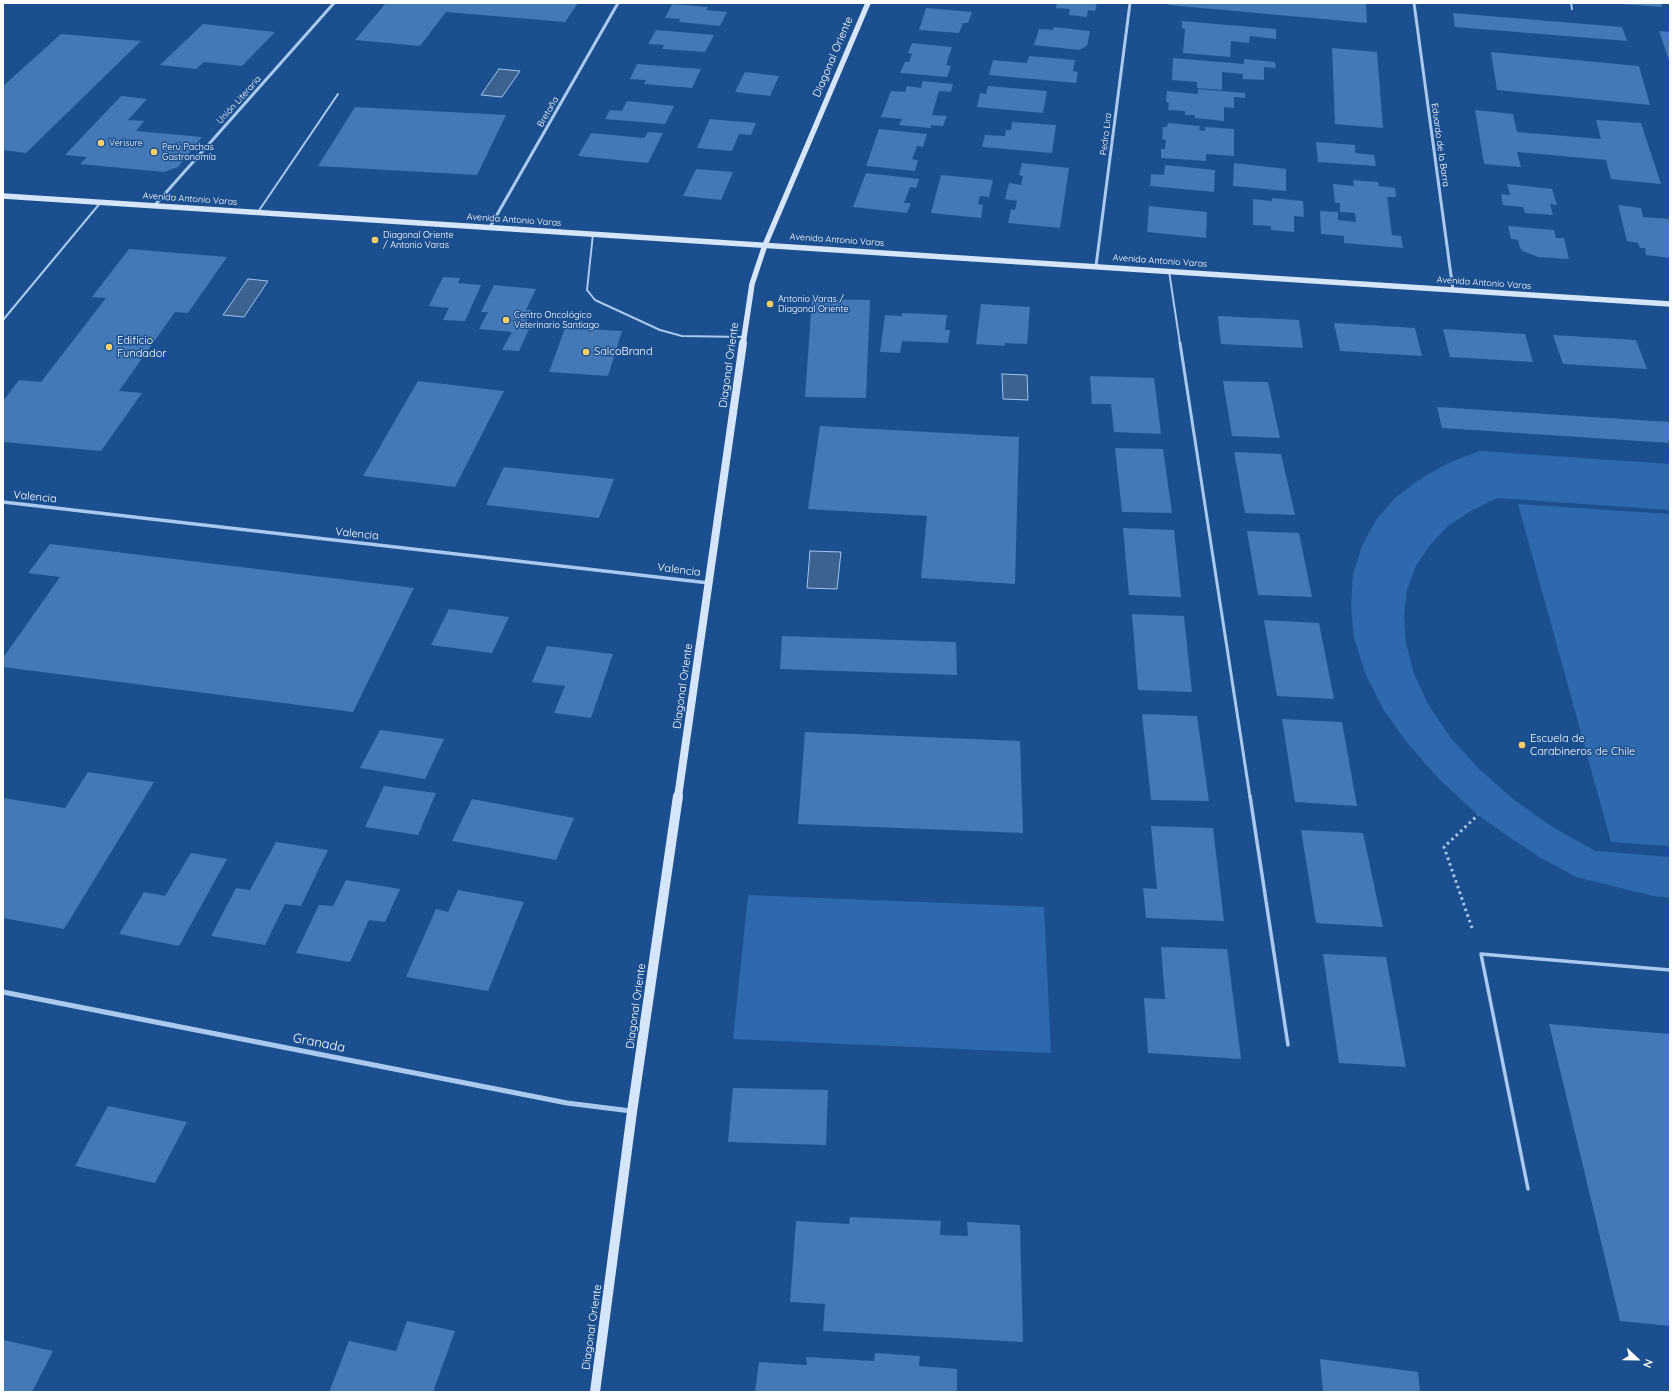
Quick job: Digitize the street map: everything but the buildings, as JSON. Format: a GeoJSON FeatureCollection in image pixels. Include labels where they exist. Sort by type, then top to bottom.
{"type":"FeatureCollection","features":[{"type":"Feature","properties":{"kind":"main road","name":"Diagonal Oriente"},"geometry":{"type":"LineString","coordinates":[[595,1392],[632,1112],[754,273],[868,3]]}},
{"type":"Feature","properties":{"kind":"main road","name":"Avenida Antonio Varas"},"geometry":{"type":"LineString","coordinates":[[3,196],[1670,304]]}},
{"type":"Feature","properties":{"kind":"street","name":"Unión Literaria"},"geometry":{"type":"LineString","coordinates":[[154,206],[334,3]]}},
{"type":"Feature","properties":{"kind":"street","name":"Bretaña"},"geometry":{"type":"LineString","coordinates":[[490,227],[618,3]]}},
{"type":"Feature","properties":{"kind":"street","name":"Pedro Lira"},"geometry":{"type":"LineString","coordinates":[[1096,266],[1130,3]]}},
{"type":"Feature","properties":{"kind":"street","name":"Eduardo de la Barra"},"geometry":{"type":"LineString","coordinates":[[1414,3],[1453,290]]}},
{"type":"Feature","properties":{"kind":"street","name":"Valencia"},"geometry":{"type":"LineString","coordinates":[[3,502],[709,583]]}},
{"type":"Feature","properties":{"kind":"street","name":"Granada"},"geometry":{"type":"LineString","coordinates":[[3,992],[566,1102],[632,1112]]}},
{"type":"Feature","properties":{"kind":"lane"},"geometry":{"type":"LineString","coordinates":[[1571,3],[1572,9]]}},
{"type":"Feature","properties":{"kind":"lane"},"geometry":{"type":"LineString","coordinates":[[258,212],[338,94]]}},
{"type":"Feature","properties":{"kind":"lane"},"geometry":{"type":"LineString","coordinates":[[3,320],[101,202]]}},
{"type":"Feature","properties":{"kind":"lane"},"geometry":{"type":"LineString","coordinates":[[593,234],[588,290],[595,300],[660,330],[682,336],[744,337]]}},
{"type":"Feature","properties":{"kind":"lane"},"geometry":{"type":"LineString","coordinates":[[1169,271],[1288,1045]]}},
{"type":"Feature","properties":{"kind":"lane"},"geometry":{"type":"LineString","coordinates":[[1528,1189],[1480,954],[1670,970]]}},
{"type":"Feature","properties":{"kind":"path"},"geometry":{"type":"LineString","coordinates":[[1478,815],[1444,847],[1480,954]]}},
{"type":"Feature","properties":{"kind":"shaded area"},"geometry":{"type":"Polygon","coordinates":[[[499,69],[520,71],[502,97],[481,95],[499,69]]]}},
{"type":"Feature","properties":{"kind":"shaded area"},"geometry":{"type":"Polygon","coordinates":[[[248,279],[268,281],[244,317],[223,315],[248,279]]]}},
{"type":"Feature","properties":{"kind":"shaded area"},"geometry":{"type":"Polygon","coordinates":[[[1002,374],[1027,375],[1028,400],[1003,399],[1002,374]]]}},
{"type":"Feature","properties":{"kind":"shaded area"},"geometry":{"type":"Polygon","coordinates":[[[1480,451],[1670,464],[1670,510],[1497,498],[1471,511],[1448,526],[1430,545],[1416,566],[1407,590],[1404,616],[1406,644],[1414,674],[1429,706],[1451,738],[1479,769],[1513,799],[1551,826],[1595,851],[1670,857],[1670,898],[1653,896],[1576,877],[1541,858],[1478,815],[1440,780],[1408,744],[1383,709],[1365,673],[1354,638],[1351,605],[1353,574],[1362,546],[1376,520],[1395,498],[1420,479],[1448,463],[1480,451]]]}},
{"type":"Feature","properties":{"kind":"shaded area"},"geometry":{"type":"Polygon","coordinates":[[[1518,504],[1670,514],[1670,846],[1611,842],[1518,504]]]}},
{"type":"Feature","properties":{"kind":"shaded area"},"geometry":{"type":"Polygon","coordinates":[[[810,551],[841,552],[837,589],[807,588],[810,551]]]}},
{"type":"Feature","properties":{"kind":"shaded area"},"geometry":{"type":"Polygon","coordinates":[[[748,895],[1044,907],[1051,1053],[733,1039],[748,895]]]}},
{"type":"Feature","properties":{"kind":"place","name":"Verisure"},"geometry":{"type":"Point","coordinates":[101,143]}},
{"type":"Feature","properties":{"kind":"place","name":"Perú Pachas Gastronomía"},"geometry":{"type":"Point","coordinates":[154,152]}},
{"type":"Feature","properties":{"kind":"place","name":"Diagonal Oriente / Antonio Varas"},"geometry":{"type":"Point","coordinates":[375,240]}},
{"type":"Feature","properties":{"kind":"place","name":"Antonio Varas / Diagonal Oriente"},"geometry":{"type":"Point","coordinates":[770,304]}},
{"type":"Feature","properties":{"kind":"place","name":"Centro Oncológico Veterinario Santiago"},"geometry":{"type":"Point","coordinates":[506,320]}},
{"type":"Feature","properties":{"kind":"place","name":"Edificio Fundador"},"geometry":{"type":"Point","coordinates":[109,347]}},
{"type":"Feature","properties":{"kind":"place","name":"SalcoBrand"},"geometry":{"type":"Point","coordinates":[586,352]}},
{"type":"Feature","properties":{"kind":"place","name":"Escuela de Carabineros de Chile"},"geometry":{"type":"Point","coordinates":[1522,745]}}]}
